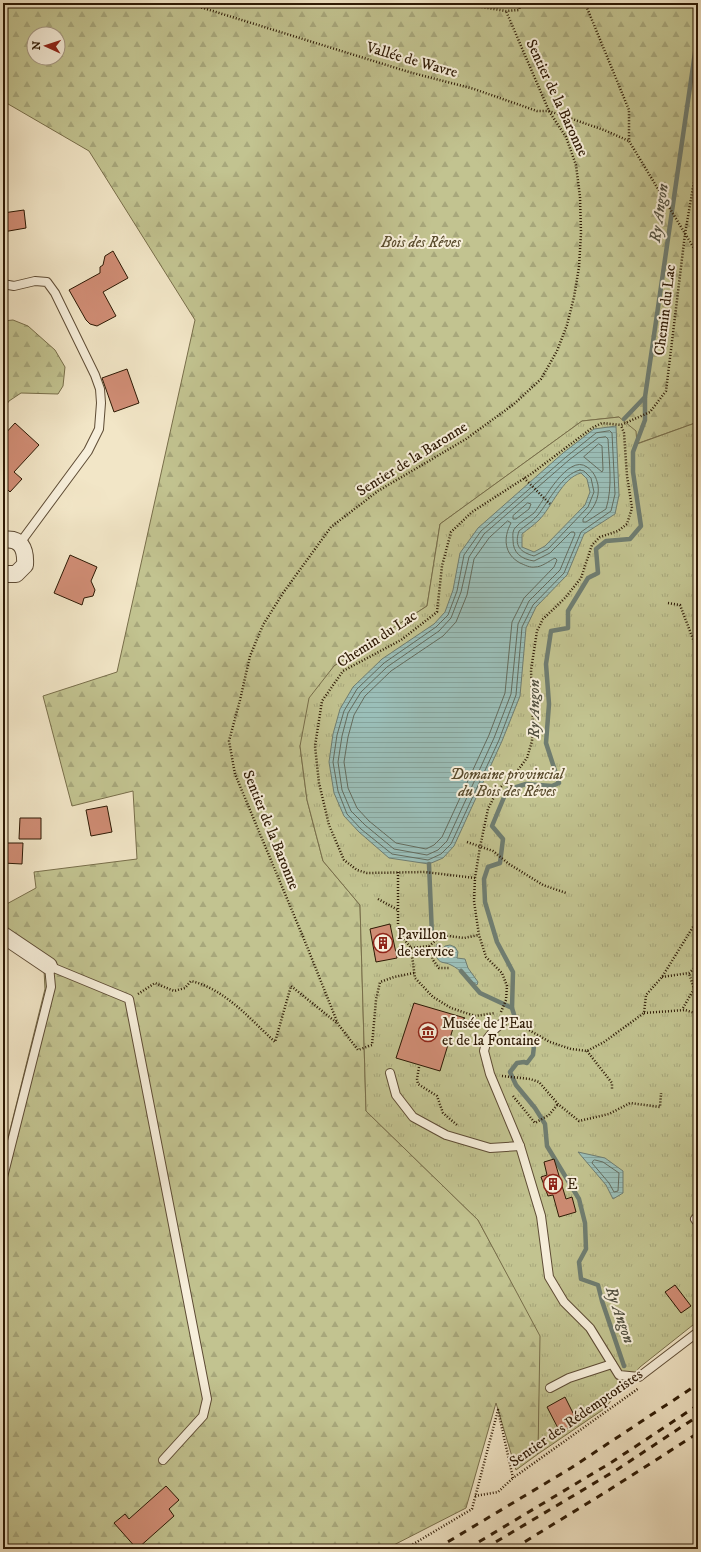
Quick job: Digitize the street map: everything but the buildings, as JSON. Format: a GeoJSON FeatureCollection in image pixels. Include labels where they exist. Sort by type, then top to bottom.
{"type":"FeatureCollection","features":[{"type":"Feature","properties":{"kind":"street"},"geometry":{"type":"LineString","coordinates":[[3,540],[10,539],[20,543],[26,553],[25,565],[16,574],[3,574]]}},
{"type":"Feature","properties":{"kind":"street"},"geometry":{"type":"LineString","coordinates":[[3,935],[49,966]]}},
{"type":"Feature","properties":{"kind":"lane"},"geometry":{"type":"LineString","coordinates":[[3,284],[14,286],[35,281],[47,282],[55,293],[82,347],[95,374],[100,389],[99,429],[88,451],[20,543]]}},
{"type":"Feature","properties":{"kind":"lane"},"geometry":{"type":"LineString","coordinates":[[3,1177],[51,987],[49,966],[129,999],[207,1399],[203,1416],[162,1460]]}},
{"type":"Feature","properties":{"kind":"lane"},"geometry":{"type":"LineString","coordinates":[[502,1023],[487,1039],[484,1051],[490,1074],[520,1146],[541,1216],[549,1277],[564,1302],[590,1328],[619,1376],[639,1377],[698,1332]]}},
{"type":"Feature","properties":{"kind":"lane"},"geometry":{"type":"LineString","coordinates":[[390,1073],[396,1095],[413,1117],[446,1135],[490,1148],[520,1146]]}},
{"type":"Feature","properties":{"kind":"lane"},"geometry":{"type":"LineString","coordinates":[[698,1216],[695,1219],[698,1223]]}},
{"type":"Feature","properties":{"kind":"lane"},"geometry":{"type":"LineString","coordinates":[[550,1388],[570,1378],[612,1364]]}},
{"type":"Feature","properties":{"kind":"path","name":"Vallée de Wavre"},"geometry":{"type":"LineString","coordinates":[[187,3],[409,72],[474,89],[537,111],[549,111],[604,130],[629,141]]}},
{"type":"Feature","properties":{"kind":"path"},"geometry":{"type":"LineString","coordinates":[[458,3],[506,12],[519,10],[521,3]]}},
{"type":"Feature","properties":{"kind":"path"},"geometry":{"type":"LineString","coordinates":[[585,3],[629,110],[629,141],[698,255]]}},
{"type":"Feature","properties":{"kind":"path","name":"Sentier de la Baronne"},"geometry":{"type":"LineString","coordinates":[[414,973],[394,977],[380,982],[376,1000],[372,1045],[358,1050],[338,1024],[235,774],[229,741],[250,656],[263,625],[283,593],[331,528],[378,491],[466,439],[514,404],[540,379],[557,351],[567,325],[574,297],[581,233],[580,198],[576,164],[566,137],[549,111],[506,12]]}},
{"type":"Feature","properties":{"kind":"path","name":"Chemin du Lac"},"geometry":{"type":"LineString","coordinates":[[475,878],[425,872],[367,873],[357,870],[344,860],[329,825],[319,783],[315,746],[322,701],[343,670],[401,640],[437,612],[442,566],[451,532],[472,512],[524,478],[592,428],[602,423],[621,425],[650,412],[666,391],[685,234],[698,158]]}},
{"type":"Feature","properties":{"kind":"path"},"geometry":{"type":"LineString","coordinates":[[398,872],[398,931],[411,948],[415,978],[433,997],[451,1008],[475,1016],[501,1013],[506,1000],[507,986],[502,973],[486,957],[479,935],[474,901],[475,878],[480,847],[488,809],[501,787],[518,770],[527,758],[532,741],[533,725],[531,670],[537,631],[543,619],[565,598],[581,578],[592,545],[600,537],[618,531],[627,524],[632,508],[626,476],[624,434],[621,425]]}},
{"type":"Feature","properties":{"kind":"path"},"geometry":{"type":"LineString","coordinates":[[524,478],[550,504]]}},
{"type":"Feature","properties":{"kind":"path"},"geometry":{"type":"LineString","coordinates":[[668,603],[680,605],[698,652]]}},
{"type":"Feature","properties":{"kind":"path"},"geometry":{"type":"LineString","coordinates":[[467,842],[493,851],[509,864],[543,885],[566,893]]}},
{"type":"Feature","properties":{"kind":"path"},"geometry":{"type":"LineString","coordinates":[[378,898],[398,910]]}},
{"type":"Feature","properties":{"kind":"path"},"geometry":{"type":"LineString","coordinates":[[644,1013],[646,995],[662,977],[698,919]]}},
{"type":"Feature","properties":{"kind":"path"},"geometry":{"type":"LineString","coordinates":[[411,948],[429,946],[439,938],[448,936],[464,938],[479,935]]}},
{"type":"Feature","properties":{"kind":"path"},"geometry":{"type":"LineString","coordinates":[[429,946],[433,960],[439,968],[450,968]]}},
{"type":"Feature","properties":{"kind":"path"},"geometry":{"type":"LineString","coordinates":[[662,977],[689,973],[698,965]]}},
{"type":"Feature","properties":{"kind":"path"},"geometry":{"type":"LineString","coordinates":[[683,1008],[694,989],[689,973]]}},
{"type":"Feature","properties":{"kind":"path"},"geometry":{"type":"LineString","coordinates":[[129,999],[155,983],[174,991],[185,988],[191,982],[204,984],[232,1003],[275,1042],[291,986],[338,1024]]}},
{"type":"Feature","properties":{"kind":"path"},"geometry":{"type":"LineString","coordinates":[[502,1023],[527,1029],[550,1042],[587,1051],[604,1042],[644,1013],[685,1010],[698,1014]]}},
{"type":"Feature","properties":{"kind":"path"},"geometry":{"type":"LineString","coordinates":[[587,1051],[612,1083],[612,1089]]}},
{"type":"Feature","properties":{"kind":"path"},"geometry":{"type":"LineString","coordinates":[[419,1067],[416,1079],[418,1084],[438,1096],[443,1113],[457,1125],[463,1127]]}},
{"type":"Feature","properties":{"kind":"path"},"geometry":{"type":"LineString","coordinates":[[501,1076],[503,1081]]}},
{"type":"Feature","properties":{"kind":"path"},"geometry":{"type":"LineString","coordinates":[[508,1076],[539,1082],[558,1104],[579,1121],[609,1114],[630,1103],[660,1107],[661,1093]]}},
{"type":"Feature","properties":{"kind":"path"},"geometry":{"type":"LineString","coordinates":[[510,1093],[535,1123],[549,1114],[558,1104]]}},
{"type":"Feature","properties":{"kind":"path","name":"Sentier des Rédemptoristes"},"geometry":{"type":"LineString","coordinates":[[405,1549],[472,1508],[498,1410],[512,1478],[616,1406],[640,1387]]}},
{"type":"Feature","properties":{"kind":"path"},"geometry":{"type":"LineString","coordinates":[[476,1496],[498,1492],[512,1478]]}},
{"type":"Feature","properties":{"kind":"green space","name":"Bois des Rêves"},"geometry":{"type":"Polygon","coordinates":[[[3,3],[698,3],[698,422],[636,444],[619,417],[582,421],[440,524],[427,606],[334,666],[300,746],[307,800],[323,861],[360,905],[366,1111],[478,1220],[541,1336],[538,1454],[516,1470],[496,1403],[466,1508],[386,1549],[3,1549],[3,1158],[45,989],[44,970],[3,942],[3,906],[36,888],[34,872],[137,859],[133,791],[72,806],[43,696],[117,672],[195,320],[89,151],[3,101],[3,3]]]}},
{"type":"Feature","properties":{"kind":"green space"},"geometry":{"type":"Polygon","coordinates":[[[13,320],[28,326],[55,350],[65,367],[63,386],[58,394],[21,393],[9,401],[3,410],[3,321],[13,320]]]}},
{"type":"Feature","properties":{"kind":"green space","name":"Domaine provincial du Bois des Rêves"},"geometry":{"type":"Polygon","coordinates":[[[619,417],[636,431],[637,444],[698,422],[698,1321],[640,1367],[604,1409],[538,1454],[540,1336],[478,1220],[366,1111],[360,905],[323,861],[307,800],[300,746],[309,698],[334,666],[427,606],[440,524],[582,421],[619,417]]]}},
{"type":"Feature","properties":{"kind":"water"},"geometry":{"type":"Polygon","coordinates":[[[616,426],[619,495],[615,514],[584,534],[567,575],[536,607],[526,628],[520,696],[502,741],[454,846],[443,858],[429,864],[389,858],[359,832],[344,816],[334,793],[329,762],[333,734],[340,709],[353,687],[382,659],[434,624],[445,612],[453,590],[460,553],[478,528],[563,453],[594,429],[616,426]],[[581,473],[568,481],[539,520],[522,534],[522,547],[534,552],[545,546],[585,505],[590,492],[587,479],[581,473]]]}},
{"type":"Feature","properties":{"kind":"water"},"geometry":{"type":"Polygon","coordinates":[[[450,945],[455,947],[458,952],[457,958],[465,959],[468,968],[478,982],[477,985],[454,967],[440,962],[437,958],[436,955],[440,953],[445,946],[450,945]]]}},
{"type":"Feature","properties":{"kind":"water"},"geometry":{"type":"Polygon","coordinates":[[[578,1152],[605,1158],[623,1171],[623,1193],[613,1199],[606,1185],[578,1152]]]}},
{"type":"Feature","properties":{"kind":"waterway","name":"Ry Angon"},"geometry":{"type":"LineString","coordinates":[[624,419],[645,397],[698,32]]}},
{"type":"Feature","properties":{"kind":"waterway","name":"Ry Angon"},"geometry":{"type":"LineString","coordinates":[[512,1008],[513,972],[497,942],[485,902],[484,879],[488,867],[500,863],[503,839],[492,826],[507,790],[526,784],[552,786],[559,783],[546,743],[549,704],[546,664],[551,631],[568,628],[568,611],[588,578],[598,573],[596,549],[606,541],[630,539],[641,526],[633,472],[633,452],[645,420],[645,397]]}},
{"type":"Feature","properties":{"kind":"waterway","name":"Ry Angon"},"geometry":{"type":"LineString","coordinates":[[429,864],[432,935]]}},
{"type":"Feature","properties":{"kind":"waterway","name":"Ry Angon"},"geometry":{"type":"LineString","coordinates":[[438,946],[445,954]]}},
{"type":"Feature","properties":{"kind":"waterway","name":"Ry Angon"},"geometry":{"type":"LineString","coordinates":[[461,971],[480,993],[512,1008],[516,1021]]}},
{"type":"Feature","properties":{"kind":"waterway","name":"Ry Angon"},"geometry":{"type":"LineString","coordinates":[[521,1040],[534,1046],[533,1055],[527,1063],[517,1063],[510,1072],[516,1085],[535,1108],[545,1124],[547,1146],[579,1199],[585,1223],[586,1249],[579,1262],[581,1279],[598,1285],[624,1366]]}},
{"type":"Feature","properties":{"kind":"railway"},"geometry":{"type":"LineString","coordinates":[[436,1549],[571,1468],[698,1384]]}},
{"type":"Feature","properties":{"kind":"railway"},"geometry":{"type":"LineString","coordinates":[[467,1549],[612,1462],[698,1405]]}},
{"type":"Feature","properties":{"kind":"railway"},"geometry":{"type":"LineString","coordinates":[[484,1549],[618,1469],[698,1416]]}},
{"type":"Feature","properties":{"kind":"railway"},"geometry":{"type":"LineString","coordinates":[[513,1549],[698,1433]]}},
{"type":"Feature","properties":{"kind":"place","name":"Pavillon de service"},"geometry":{"type":"Point","coordinates":[383,943]}},
{"type":"Feature","properties":{"kind":"place","name":"Musée de l'Eau et de la Fontaine"},"geometry":{"type":"Point","coordinates":[428,1032]}},
{"type":"Feature","properties":{"kind":"place","name":"E"},"geometry":{"type":"Point","coordinates":[553,1184]}}]}
